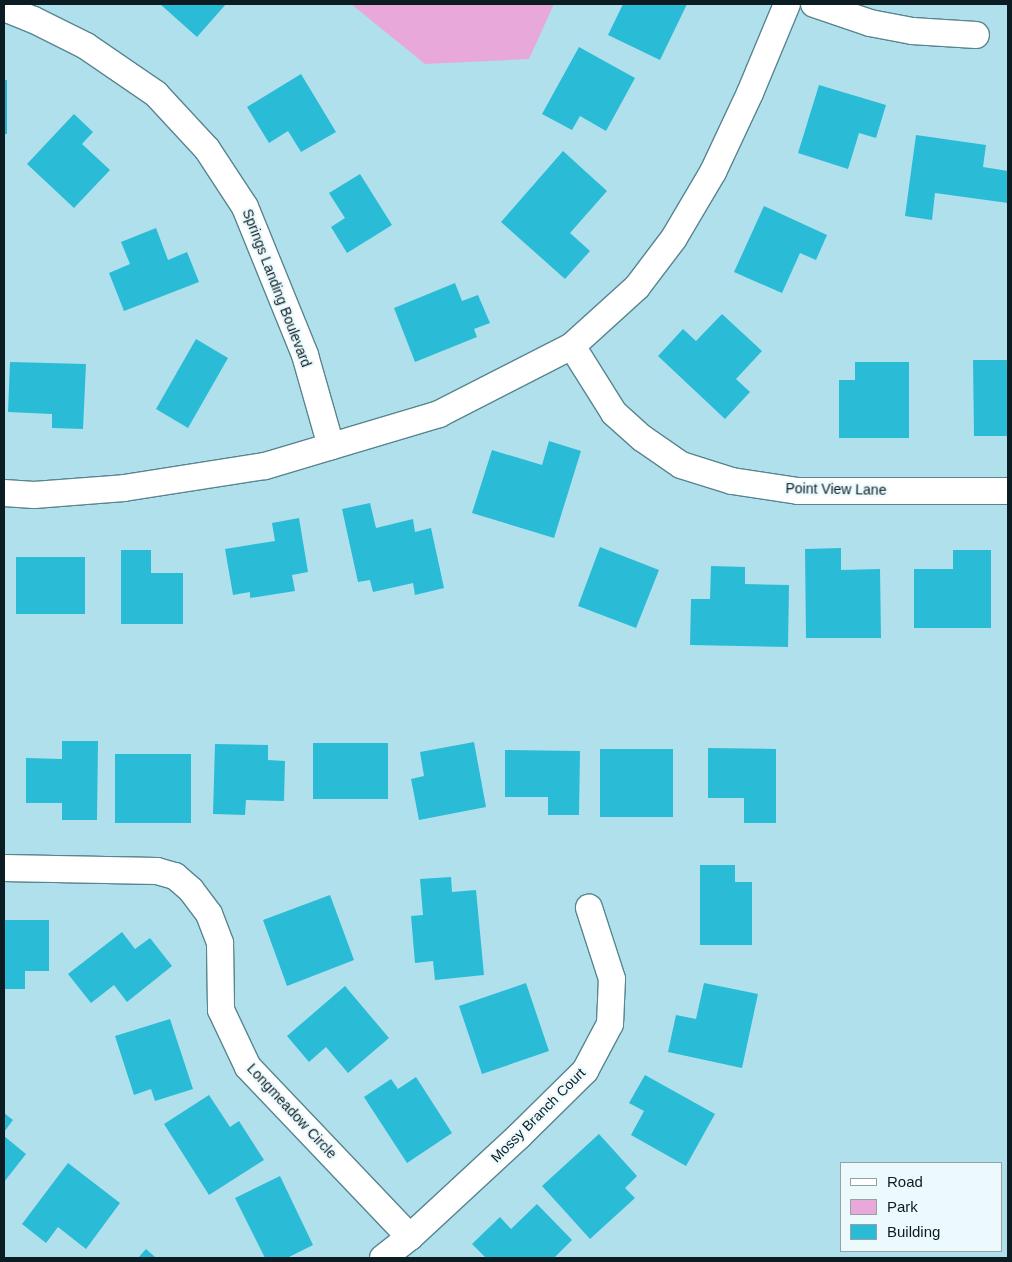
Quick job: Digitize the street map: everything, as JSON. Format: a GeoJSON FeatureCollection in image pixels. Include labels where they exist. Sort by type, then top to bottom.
{"type":"FeatureCollection","features":[{"type":"Feature","properties":{"kind":"street"},"geometry":{"type":"LineString","coordinates":[[4,493],[34,494],[106,489],[188,479],[265,466],[439,414],[572,346],[636,287],[674,238],[717,163],[750,93],[787,4]]}},
{"type":"Feature","properties":{"kind":"street"},"geometry":{"type":"LineString","coordinates":[[814,4],[870,24],[912,31],[976,35]]}},
{"type":"Feature","properties":{"kind":"street","name":"Springs Landing Boulevard"},"geometry":{"type":"LineString","coordinates":[[4,8],[34,20],[86,46],[156,94],[207,149],[249,216],[305,356],[331,446]]}},
{"type":"Feature","properties":{"kind":"street","name":"Point View Lane"},"geometry":{"type":"LineString","coordinates":[[572,346],[614,413],[642,438],[681,465],[732,481],[798,491],[1008,491]]}},
{"type":"Feature","properties":{"kind":"street","name":"Longmeadow Circle"},"geometry":{"type":"LineString","coordinates":[[4,868],[157,871],[175,876],[191,890],[209,914],[220,943],[221,1010],[248,1067],[410,1237]]}},
{"type":"Feature","properties":{"kind":"street","name":"Mossy Branch Court"},"geometry":{"type":"LineString","coordinates":[[410,1237],[519,1136],[585,1071],[610,1024],[612,979],[589,908]]}},
{"type":"Feature","properties":{"kind":"street"},"geometry":{"type":"LineString","coordinates":[[383,1258],[410,1237]]}},
{"type":"Feature","properties":{"kind":"green space"},"geometry":{"type":"Polygon","coordinates":[[[351,4],[554,4],[529,59],[425,64],[351,4]]]}},
{"type":"Feature","properties":{"kind":"building"},"geometry":{"type":"Polygon","coordinates":[[[160,4],[226,4],[197,37],[160,4]]]}},
{"type":"Feature","properties":{"kind":"building"},"geometry":{"type":"Polygon","coordinates":[[[623,4],[687,4],[660,60],[608,35],[623,4]]]}},
{"type":"Feature","properties":{"kind":"building"},"geometry":{"type":"Polygon","coordinates":[[[579,47],[635,78],[606,131],[580,116],[572,130],[542,114],[579,47]]]}},
{"type":"Feature","properties":{"kind":"building"},"geometry":{"type":"Polygon","coordinates":[[[301,74],[336,132],[301,152],[288,131],[269,143],[247,107],[301,74]]]}},
{"type":"Feature","properties":{"kind":"building"},"geometry":{"type":"Polygon","coordinates":[[[4,80],[7,80],[7,134],[4,134],[4,80]]]}},
{"type":"Feature","properties":{"kind":"building"},"geometry":{"type":"Polygon","coordinates":[[[819,85],[886,105],[876,138],[859,133],[848,169],[798,153],[819,85]]]}},
{"type":"Feature","properties":{"kind":"building"},"geometry":{"type":"Polygon","coordinates":[[[74,114],[93,132],[82,144],[110,170],[74,208],[27,164],[74,114]]]}},
{"type":"Feature","properties":{"kind":"building"},"geometry":{"type":"Polygon","coordinates":[[[916,135],[986,145],[983,167],[1008,171],[1008,203],[935,193],[932,220],[905,216],[916,135]]]}},
{"type":"Feature","properties":{"kind":"building"},"geometry":{"type":"Polygon","coordinates":[[[563,151],[607,191],[570,233],[590,251],[565,279],[501,222],[563,151]]]}},
{"type":"Feature","properties":{"kind":"building"},"geometry":{"type":"Polygon","coordinates":[[[360,174],[392,225],[347,253],[331,227],[345,218],[329,193],[360,174]]]}},
{"type":"Feature","properties":{"kind":"building"},"geometry":{"type":"Polygon","coordinates":[[[764,206],[827,235],[816,260],[800,253],[782,293],[734,272],[764,206]]]}},
{"type":"Feature","properties":{"kind":"building"},"geometry":{"type":"Polygon","coordinates":[[[156,228],[168,260],[187,252],[199,282],[124,311],[109,273],[130,264],[121,242],[156,228]]]}},
{"type":"Feature","properties":{"kind":"building"},"geometry":{"type":"Polygon","coordinates":[[[455,283],[462,301],[478,295],[490,323],[474,329],[477,337],[415,362],[394,308],[455,283]]]}},
{"type":"Feature","properties":{"kind":"building"},"geometry":{"type":"Polygon","coordinates":[[[722,314],[762,351],[736,379],[750,392],[725,419],[658,356],[683,329],[696,341],[722,314]]]}},
{"type":"Feature","properties":{"kind":"building"},"geometry":{"type":"Polygon","coordinates":[[[196,339],[228,358],[188,428],[156,409],[196,339]]]}},
{"type":"Feature","properties":{"kind":"building"},"geometry":{"type":"Polygon","coordinates":[[[973,360],[1008,360],[1008,436],[974,436],[973,360]]]}},
{"type":"Feature","properties":{"kind":"building"},"geometry":{"type":"Polygon","coordinates":[[[10,362],[86,364],[83,429],[52,428],[52,414],[8,412],[10,362]]]}},
{"type":"Feature","properties":{"kind":"building"},"geometry":{"type":"Polygon","coordinates":[[[855,362],[909,362],[909,438],[839,438],[839,380],[855,380],[855,362]]]}},
{"type":"Feature","properties":{"kind":"building"},"geometry":{"type":"Polygon","coordinates":[[[549,441],[581,451],[554,538],[472,513],[492,450],[542,465],[549,441]]]}},
{"type":"Feature","properties":{"kind":"building"},"geometry":{"type":"Polygon","coordinates":[[[370,503],[376,528],[413,519],[415,532],[431,528],[444,588],[415,595],[413,583],[373,592],[370,580],[358,582],[342,509],[370,503]]]}},
{"type":"Feature","properties":{"kind":"building"},"geometry":{"type":"Polygon","coordinates":[[[299,518],[308,572],[292,575],[295,591],[250,598],[250,592],[233,595],[225,549],[275,541],[272,523],[299,518]]]}},
{"type":"Feature","properties":{"kind":"building"},"geometry":{"type":"Polygon","coordinates":[[[600,547],[659,570],[636,628],[578,606],[600,547]]]}},
{"type":"Feature","properties":{"kind":"building"},"geometry":{"type":"Polygon","coordinates":[[[841,548],[841,570],[880,569],[881,638],[806,638],[805,549],[841,548]]]}},
{"type":"Feature","properties":{"kind":"building"},"geometry":{"type":"Polygon","coordinates":[[[121,550],[151,550],[151,573],[183,573],[183,624],[121,624],[121,550]]]}},
{"type":"Feature","properties":{"kind":"building"},"geometry":{"type":"Polygon","coordinates":[[[953,550],[991,550],[991,628],[914,628],[914,569],[953,569],[953,550]]]}},
{"type":"Feature","properties":{"kind":"building"},"geometry":{"type":"Polygon","coordinates":[[[16,557],[85,557],[85,614],[16,614],[16,557]]]}},
{"type":"Feature","properties":{"kind":"building"},"geometry":{"type":"Polygon","coordinates":[[[711,566],[745,567],[745,584],[789,585],[788,647],[690,645],[691,599],[710,599],[711,566]]]}},
{"type":"Feature","properties":{"kind":"building"},"geometry":{"type":"Polygon","coordinates":[[[62,741],[98,741],[97,820],[62,820],[62,803],[26,803],[26,758],[62,759],[62,741]]]}},
{"type":"Feature","properties":{"kind":"building"},"geometry":{"type":"Polygon","coordinates":[[[474,742],[486,807],[419,820],[411,779],[424,776],[420,752],[474,742]]]}},
{"type":"Feature","properties":{"kind":"building"},"geometry":{"type":"Polygon","coordinates":[[[313,743],[388,743],[388,799],[313,799],[313,743]]]}},
{"type":"Feature","properties":{"kind":"building"},"geometry":{"type":"Polygon","coordinates":[[[215,744],[268,745],[268,760],[285,761],[284,801],[246,800],[245,815],[213,814],[215,744]]]}},
{"type":"Feature","properties":{"kind":"building"},"geometry":{"type":"Polygon","coordinates":[[[708,748],[776,749],[776,823],[744,823],[744,798],[708,798],[708,748]]]}},
{"type":"Feature","properties":{"kind":"building"},"geometry":{"type":"Polygon","coordinates":[[[600,749],[673,749],[673,817],[600,817],[600,749]]]}},
{"type":"Feature","properties":{"kind":"building"},"geometry":{"type":"Polygon","coordinates":[[[505,750],[580,751],[579,815],[548,815],[548,797],[505,797],[505,750]]]}},
{"type":"Feature","properties":{"kind":"building"},"geometry":{"type":"Polygon","coordinates":[[[115,754],[191,754],[191,823],[115,823],[115,754]]]}},
{"type":"Feature","properties":{"kind":"building"},"geometry":{"type":"Polygon","coordinates":[[[700,865],[735,865],[735,882],[752,882],[752,945],[700,945],[700,865]]]}},
{"type":"Feature","properties":{"kind":"building"},"geometry":{"type":"Polygon","coordinates":[[[451,877],[452,892],[476,890],[484,975],[435,980],[433,961],[415,963],[411,916],[423,915],[420,879],[451,877]]]}},
{"type":"Feature","properties":{"kind":"building"},"geometry":{"type":"Polygon","coordinates":[[[330,895],[354,960],[287,986],[263,920],[330,895]]]}},
{"type":"Feature","properties":{"kind":"building"},"geometry":{"type":"Polygon","coordinates":[[[4,920],[49,920],[49,971],[25,971],[25,989],[4,989],[4,920]]]}},
{"type":"Feature","properties":{"kind":"building"},"geometry":{"type":"Polygon","coordinates":[[[122,932],[135,949],[150,938],[172,966],[127,1002],[114,985],[91,1003],[68,974],[122,932]]]}},
{"type":"Feature","properties":{"kind":"building"},"geometry":{"type":"Polygon","coordinates":[[[526,983],[549,1051],[482,1074],[459,1006],[526,983]]]}},
{"type":"Feature","properties":{"kind":"building"},"geometry":{"type":"Polygon","coordinates":[[[704,983],[758,994],[742,1068],[668,1052],[676,1015],[696,1019],[704,983]]]}},
{"type":"Feature","properties":{"kind":"building"},"geometry":{"type":"Polygon","coordinates":[[[345,986],[389,1038],[348,1073],[326,1047],[309,1062],[287,1036],[345,986]]]}},
{"type":"Feature","properties":{"kind":"building"},"geometry":{"type":"Polygon","coordinates":[[[170,1019],[193,1089],[155,1101],[151,1089],[134,1095],[115,1036],[170,1019]]]}},
{"type":"Feature","properties":{"kind":"building"},"geometry":{"type":"Polygon","coordinates":[[[645,1075],[715,1114],[686,1166],[631,1135],[644,1111],[629,1103],[645,1075]]]}},
{"type":"Feature","properties":{"kind":"building"},"geometry":{"type":"Polygon","coordinates":[[[416,1077],[452,1133],[407,1163],[364,1097],[391,1079],[398,1089],[416,1077]]]}},
{"type":"Feature","properties":{"kind":"building"},"geometry":{"type":"Polygon","coordinates":[[[209,1095],[230,1127],[239,1121],[264,1160],[209,1195],[164,1124],[209,1095]]]}},
{"type":"Feature","properties":{"kind":"building"},"geometry":{"type":"Polygon","coordinates":[[[4,1113],[13,1120],[4,1132],[4,1113]]]}},
{"type":"Feature","properties":{"kind":"building"},"geometry":{"type":"Polygon","coordinates":[[[599,1134],[637,1176],[625,1188],[635,1198],[590,1239],[542,1186],[599,1134]]]}},
{"type":"Feature","properties":{"kind":"building"},"geometry":{"type":"Polygon","coordinates":[[[4,1136],[26,1154],[4,1182],[4,1136]]]}},
{"type":"Feature","properties":{"kind":"building"},"geometry":{"type":"Polygon","coordinates":[[[68,1163],[120,1203],[86,1249],[58,1227],[46,1243],[22,1224],[68,1163]]]}},
{"type":"Feature","properties":{"kind":"building"},"geometry":{"type":"Polygon","coordinates":[[[280,1176],[313,1245],[287,1258],[265,1258],[235,1198],[280,1176]]]}},
{"type":"Feature","properties":{"kind":"building"},"geometry":{"type":"Polygon","coordinates":[[[537,1204],[572,1240],[554,1258],[486,1258],[472,1244],[500,1217],[511,1229],[537,1204]]]}},
{"type":"Feature","properties":{"kind":"building"},"geometry":{"type":"Polygon","coordinates":[[[146,1249],[156,1258],[138,1258],[146,1249]]]}}]}
